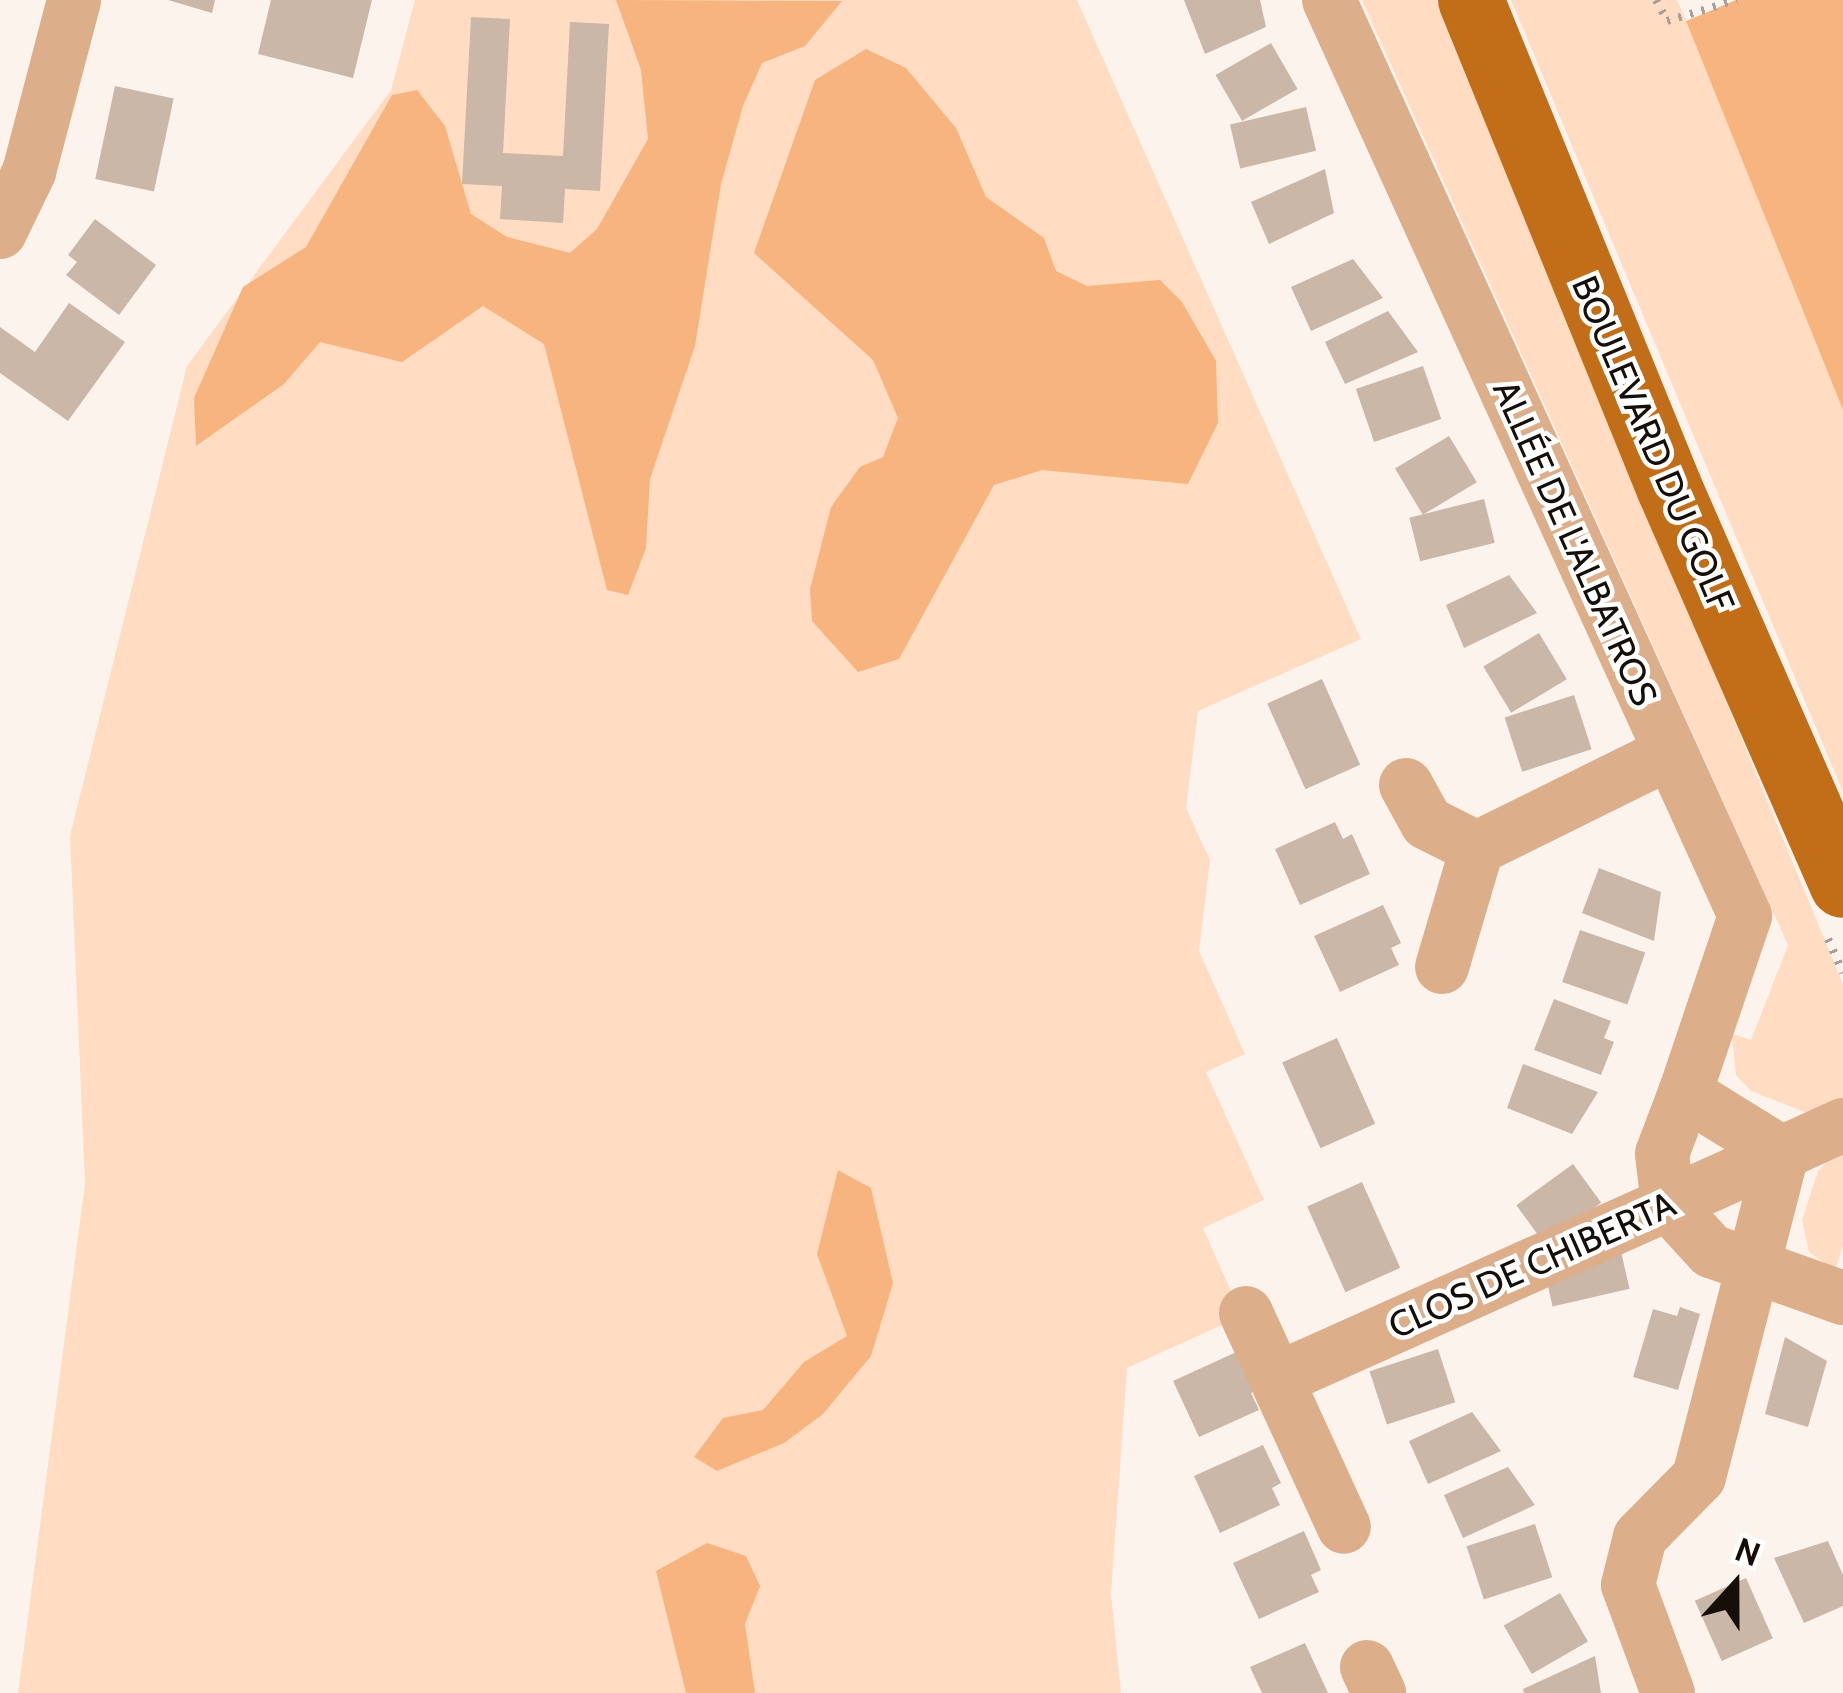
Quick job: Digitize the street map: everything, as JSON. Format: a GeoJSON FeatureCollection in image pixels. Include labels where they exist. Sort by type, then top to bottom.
{"type":"FeatureCollection","features":[{"type":"Feature","properties":{"kind":"main road","name":"BOULEVARD DU GOLF"},"geometry":{"type":"LineString","coordinates":[[1471,0],[1843,885]]}},
{"type":"Feature","properties":{"kind":"street"},"geometry":{"type":"LineString","coordinates":[[0,232],[29,172],[74,0]]}},
{"type":"Feature","properties":{"kind":"street","name":"ALLÉE DE L'ALBATROS"},"geometry":{"type":"LineString","coordinates":[[1329,0],[1745,916],[1662,1154],[1668,1204]]}},
{"type":"Feature","properties":{"kind":"street"},"geometry":{"type":"LineString","coordinates":[[1442,967],[1477,848],[1669,753]]}},
{"type":"Feature","properties":{"kind":"street"},"geometry":{"type":"LineString","coordinates":[[1406,785],[1427,823],[1477,848]]}},
{"type":"Feature","properties":{"kind":"street"},"geometry":{"type":"LineString","coordinates":[[1685,1093],[1782,1153]]}},
{"type":"Feature","properties":{"kind":"street"},"geometry":{"type":"LineString","coordinates":[[1782,1153],[1843,1125]]}},
{"type":"Feature","properties":{"kind":"street"},"geometry":{"type":"LineString","coordinates":[[1668,1693],[1628,1586],[1640,1537],[1699,1477],[1782,1153]]}},
{"type":"Feature","properties":{"kind":"street","name":"CLOS DE CHIBERTA"},"geometry":{"type":"LineString","coordinates":[[1282,1377],[1782,1153]]}},
{"type":"Feature","properties":{"kind":"street"},"geometry":{"type":"LineString","coordinates":[[1668,1204],[1711,1251],[1843,1298]]}},
{"type":"Feature","properties":{"kind":"street"},"geometry":{"type":"LineString","coordinates":[[1246,1312],[1282,1377],[1344,1527]]}},
{"type":"Feature","properties":{"kind":"path"},"geometry":{"type":"LineString","coordinates":[[1656,0],[1667,21],[1738,0]]}},
{"type":"Feature","properties":{"kind":"shaded area"},"geometry":{"type":"Polygon","coordinates":[[[415,0],[1077,0],[1361,639],[1198,711],[1186,808],[1210,860],[1199,951],[1245,1054],[1206,1072],[1264,1200],[1203,1228],[1242,1316],[1127,1368],[1111,1594],[1121,1693],[18,1693],[85,1184],[70,836],[187,366],[391,90],[415,0]]]}},
{"type":"Feature","properties":{"kind":"shaded area"},"geometry":{"type":"Polygon","coordinates":[[[616,0],[842,1],[805,46],[762,63],[743,106],[721,184],[695,346],[650,479],[646,548],[628,595],[607,590],[544,344],[483,306],[402,362],[320,342],[284,384],[196,446],[194,398],[243,287],[306,247],[392,95],[417,90],[445,126],[471,214],[507,237],[570,253],[597,229],[648,139],[641,70],[616,0]]]}},
{"type":"Feature","properties":{"kind":"shaded area"},"geometry":{"type":"Polygon","coordinates":[[[1362,0],[1436,0],[1843,984],[1843,1106],[1807,1113],[1751,1091],[1736,1075],[1732,1034],[1751,1040],[1788,945],[1362,0]]]}},
{"type":"Feature","properties":{"kind":"shaded area"},"geometry":{"type":"Polygon","coordinates":[[[1511,0],[1677,0],[1686,21],[1843,410],[1843,792],[1511,0]]]}},
{"type":"Feature","properties":{"kind":"shaded area"},"geometry":{"type":"Polygon","coordinates":[[[1736,0],[1843,0],[1843,410],[1686,21],[1736,0]]]}},
{"type":"Feature","properties":{"kind":"shaded area"},"geometry":{"type":"Polygon","coordinates":[[[866,49],[906,68],[956,128],[986,197],[1044,238],[1056,271],[1087,286],[1160,280],[1182,302],[1216,361],[1218,423],[1188,484],[1042,470],[994,485],[899,659],[858,672],[812,621],[810,589],[831,507],[860,467],[883,457],[898,418],[873,360],[754,253],[815,80],[866,49]]]}},
{"type":"Feature","properties":{"kind":"shaded area"},"geometry":{"type":"Polygon","coordinates":[[[1843,1146],[1843,1246],[1835,1270],[1809,1252],[1802,1220],[1818,1171],[1843,1146]]]}},
{"type":"Feature","properties":{"kind":"shaded area"},"geometry":{"type":"Polygon","coordinates":[[[838,1170],[871,1188],[893,1283],[871,1356],[823,1414],[784,1443],[717,1471],[694,1457],[723,1418],[763,1410],[804,1362],[847,1336],[817,1254],[838,1170]]]}},
{"type":"Feature","properties":{"kind":"shaded area"},"geometry":{"type":"Polygon","coordinates":[[[707,1543],[746,1556],[760,1586],[745,1624],[755,1693],[686,1693],[656,1571],[707,1543]]]}},
{"type":"Feature","properties":{"kind":"building"},"geometry":{"type":"Polygon","coordinates":[[[168,0],[215,0],[212,13],[168,0]]]}},
{"type":"Feature","properties":{"kind":"building"},"geometry":{"type":"Polygon","coordinates":[[[271,0],[372,0],[353,78],[258,54],[271,0]]]}},
{"type":"Feature","properties":{"kind":"building"},"geometry":{"type":"Polygon","coordinates":[[[1184,0],[1260,0],[1266,27],[1205,54],[1184,0]]]}},
{"type":"Feature","properties":{"kind":"building"},"geometry":{"type":"Polygon","coordinates":[[[471,17],[510,19],[503,153],[563,156],[570,22],[609,24],[600,191],[565,189],[563,223],[500,219],[502,186],[462,184],[471,17]]]}},
{"type":"Feature","properties":{"kind":"building"},"geometry":{"type":"Polygon","coordinates":[[[1271,43],[1298,89],[1242,121],[1216,75],[1271,43]]]}},
{"type":"Feature","properties":{"kind":"building"},"geometry":{"type":"Polygon","coordinates":[[[115,86],[174,98],[154,191],[95,179],[115,86]]]}},
{"type":"Feature","properties":{"kind":"building"},"geometry":{"type":"Polygon","coordinates":[[[1306,107],[1316,151],[1240,168],[1230,125],[1306,107]]]}},
{"type":"Feature","properties":{"kind":"building"},"geometry":{"type":"Polygon","coordinates":[[[1325,169],[1334,213],[1269,244],[1251,202],[1325,169]]]}},
{"type":"Feature","properties":{"kind":"building"},"geometry":{"type":"Polygon","coordinates":[[[95,219],[156,265],[119,315],[66,275],[77,262],[68,255],[95,219]]]}},
{"type":"Feature","properties":{"kind":"building"},"geometry":{"type":"Polygon","coordinates":[[[1353,259],[1383,298],[1311,331],[1291,287],[1353,259]]]}},
{"type":"Feature","properties":{"kind":"building"},"geometry":{"type":"Polygon","coordinates":[[[69,303],[125,342],[68,421],[0,373],[0,327],[35,352],[69,303]]]}},
{"type":"Feature","properties":{"kind":"building"},"geometry":{"type":"Polygon","coordinates":[[[1388,311],[1418,352],[1345,384],[1325,342],[1388,311]]]}},
{"type":"Feature","properties":{"kind":"building"},"geometry":{"type":"Polygon","coordinates":[[[1423,366],[1441,419],[1374,442],[1356,389],[1423,366]]]}},
{"type":"Feature","properties":{"kind":"building"},"geometry":{"type":"Polygon","coordinates":[[[1449,436],[1477,482],[1423,515],[1395,468],[1449,436]]]}},
{"type":"Feature","properties":{"kind":"building"},"geometry":{"type":"Polygon","coordinates":[[[1484,499],[1495,543],[1420,561],[1409,518],[1484,499]]]}},
{"type":"Feature","properties":{"kind":"building"},"geometry":{"type":"Polygon","coordinates":[[[1509,575],[1537,613],[1464,648],[1446,605],[1509,575]]]}},
{"type":"Feature","properties":{"kind":"building"},"geometry":{"type":"Polygon","coordinates":[[[1539,633],[1567,679],[1511,713],[1483,666],[1539,633]]]}},
{"type":"Feature","properties":{"kind":"building"},"geometry":{"type":"Polygon","coordinates":[[[1322,679],[1360,765],[1305,789],[1267,703],[1322,679]]]}},
{"type":"Feature","properties":{"kind":"building"},"geometry":{"type":"Polygon","coordinates":[[[1574,695],[1592,749],[1522,772],[1505,718],[1574,695]]]}},
{"type":"Feature","properties":{"kind":"building"},"geometry":{"type":"Polygon","coordinates":[[[1335,822],[1343,839],[1352,834],[1370,874],[1300,905],[1275,849],[1335,822]]]}},
{"type":"Feature","properties":{"kind":"building"},"geometry":{"type":"Polygon","coordinates":[[[1599,868],[1661,892],[1654,941],[1582,913],[1599,868]]]}},
{"type":"Feature","properties":{"kind":"building"},"geometry":{"type":"Polygon","coordinates":[[[1383,905],[1401,943],[1391,948],[1399,965],[1340,992],[1314,936],[1383,905]]]}},
{"type":"Feature","properties":{"kind":"building"},"geometry":{"type":"Polygon","coordinates":[[[1580,930],[1645,952],[1627,1004],[1562,982],[1580,930]]]}},
{"type":"Feature","properties":{"kind":"building"},"geometry":{"type":"Polygon","coordinates":[[[1554,999],[1611,1021],[1604,1038],[1614,1042],[1601,1075],[1534,1050],[1554,999]]]}},
{"type":"Feature","properties":{"kind":"building"},"geometry":{"type":"Polygon","coordinates":[[[1337,1038],[1375,1124],[1320,1148],[1282,1062],[1337,1038]]]}},
{"type":"Feature","properties":{"kind":"building"},"geometry":{"type":"Polygon","coordinates":[[[1523,1064],[1598,1092],[1572,1134],[1507,1108],[1523,1064]]]}},
{"type":"Feature","properties":{"kind":"building"},"geometry":{"type":"Polygon","coordinates":[[[1573,1164],[1601,1203],[1545,1244],[1516,1205],[1573,1164]]]}},
{"type":"Feature","properties":{"kind":"building"},"geometry":{"type":"Polygon","coordinates":[[[1362,1182],[1400,1268],[1345,1292],[1307,1206],[1362,1182]]]}},
{"type":"Feature","properties":{"kind":"building"},"geometry":{"type":"Polygon","coordinates":[[[1619,1243],[1630,1289],[1553,1307],[1542,1261],[1619,1243]]]}},
{"type":"Feature","properties":{"kind":"building"},"geometry":{"type":"Polygon","coordinates":[[[1680,1307],[1700,1314],[1678,1390],[1633,1377],[1653,1309],[1677,1316],[1680,1307]]]}},
{"type":"Feature","properties":{"kind":"building"},"geometry":{"type":"Polygon","coordinates":[[[1785,1337],[1827,1361],[1808,1427],[1765,1414],[1785,1337]]]}},
{"type":"Feature","properties":{"kind":"building"},"geometry":{"type":"Polygon","coordinates":[[[1243,1349],[1260,1388],[1251,1393],[1259,1410],[1199,1437],[1173,1381],[1243,1349]]]}},
{"type":"Feature","properties":{"kind":"building"},"geometry":{"type":"Polygon","coordinates":[[[1438,1349],[1455,1402],[1387,1425],[1370,1371],[1438,1349]]]}},
{"type":"Feature","properties":{"kind":"building"},"geometry":{"type":"Polygon","coordinates":[[[1472,1412],[1501,1451],[1428,1484],[1409,1441],[1472,1412]]]}},
{"type":"Feature","properties":{"kind":"building"},"geometry":{"type":"Polygon","coordinates":[[[1263,1445],[1281,1483],[1272,1488],[1280,1505],[1220,1533],[1194,1476],[1263,1445]]]}},
{"type":"Feature","properties":{"kind":"building"},"geometry":{"type":"Polygon","coordinates":[[[1508,1467],[1535,1505],[1463,1538],[1444,1495],[1508,1467]]]}},
{"type":"Feature","properties":{"kind":"building"},"geometry":{"type":"Polygon","coordinates":[[[1535,1524],[1552,1577],[1484,1600],[1467,1546],[1535,1524]]]}},
{"type":"Feature","properties":{"kind":"building"},"geometry":{"type":"Polygon","coordinates":[[[1304,1531],[1321,1570],[1311,1575],[1319,1592],[1259,1619],[1233,1563],[1304,1531]]]}},
{"type":"Feature","properties":{"kind":"building"},"geometry":{"type":"Polygon","coordinates":[[[1828,1541],[1843,1575],[1843,1606],[1804,1623],[1774,1558],[1828,1541]]]}},
{"type":"Feature","properties":{"kind":"building"},"geometry":{"type":"Polygon","coordinates":[[[1746,1578],[1773,1638],[1722,1661],[1695,1601],[1746,1578]]]}},
{"type":"Feature","properties":{"kind":"building"},"geometry":{"type":"Polygon","coordinates":[[[1560,1593],[1588,1641],[1532,1674],[1504,1626],[1560,1593]]]}},
{"type":"Feature","properties":{"kind":"building"},"geometry":{"type":"Polygon","coordinates":[[[1305,1643],[1328,1693],[1262,1693],[1250,1667],[1305,1643]]]}},
{"type":"Feature","properties":{"kind":"building"},"geometry":{"type":"Polygon","coordinates":[[[1595,1656],[1601,1693],[1524,1693],[1523,1689],[1595,1656]]]}}]}
